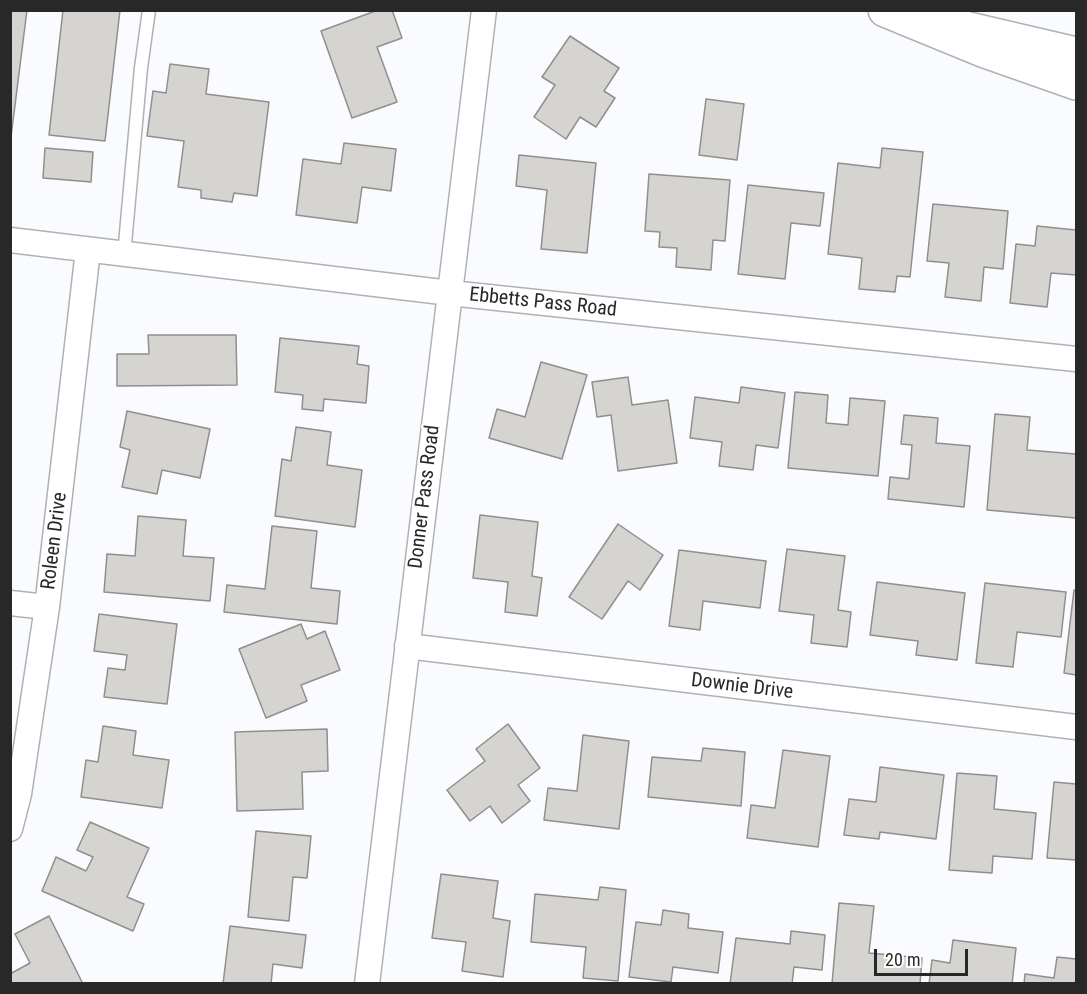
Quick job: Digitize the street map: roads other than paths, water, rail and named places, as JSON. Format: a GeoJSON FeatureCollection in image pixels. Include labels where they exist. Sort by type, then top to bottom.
{"type":"FeatureCollection","features":[{"type":"Feature","properties":{"kind":"highway"},"geometry":{"type":"LineString","coordinates":[[885,10],[996,55],[1077,84]]}},
{"type":"Feature","properties":{"kind":"highway"},"geometry":{"type":"LineString","coordinates":[[890,10],[1077,54]]}},
{"type":"Feature","properties":{"kind":"street","name":"Donner Pass Road"},"geometry":{"type":"LineString","coordinates":[[367,984],[484,10]]}},
{"type":"Feature","properties":{"kind":"street","name":"Ebbetts Pass Road"},"geometry":{"type":"LineString","coordinates":[[10,240],[450,293],[1077,359]]}},
{"type":"Feature","properties":{"kind":"street","name":"Roleen Drive"},"geometry":{"type":"LineString","coordinates":[[10,829],[19,794],[47,607],[88,250]]}},
{"type":"Feature","properties":{"kind":"street"},"geometry":{"type":"LineString","coordinates":[[10,603],[47,607]]}},
{"type":"Feature","properties":{"kind":"street","name":"Downie Drive"},"geometry":{"type":"LineString","coordinates":[[407,646],[1077,727]]}},
{"type":"Feature","properties":{"kind":"lane"},"geometry":{"type":"LineString","coordinates":[[124,255],[141,68],[149,10]]}}]}
